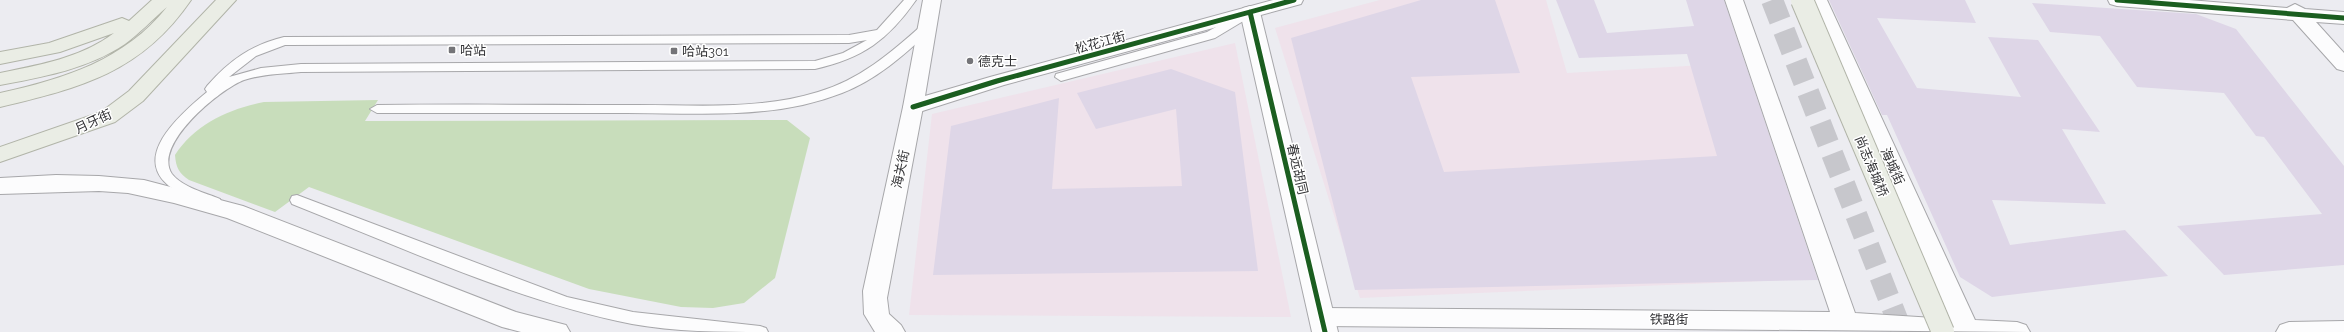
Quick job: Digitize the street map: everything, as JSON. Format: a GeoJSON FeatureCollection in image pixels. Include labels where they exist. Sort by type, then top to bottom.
{"type":"FeatureCollection","features":[{"type":"Feature","properties":{"kind":"main road"},"geometry":{"type":"LineString","coordinates":[[0,58],[53,48],[102,32],[130,21],[163,0]]}},
{"type":"Feature","properties":{"kind":"main road"},"geometry":{"type":"LineString","coordinates":[[0,79],[51,68],[97,51],[118,40],[163,0]]}},
{"type":"Feature","properties":{"kind":"main road"},"geometry":{"type":"LineString","coordinates":[[0,100],[71,82],[113,64],[134,50],[155,32],[182,0]]}},
{"type":"Feature","properties":{"kind":"main road","name":"月牙街"},"geometry":{"type":"LineString","coordinates":[[0,155],[108,117],[136,96],[227,0]]}},
{"type":"Feature","properties":{"kind":"main road","name":"海关街"},"geometry":{"type":"LineString","coordinates":[[892,332],[876,317],[873,307],[913,107],[932,0]]}},
{"type":"Feature","properties":{"kind":"main road","name":"松花江街"},"geometry":{"type":"LineString","coordinates":[[913,107],[997,81],[1294,0]]}},
{"type":"Feature","properties":{"kind":"main road"},"geometry":{"type":"LineString","coordinates":[[1734,0],[1847,327]]}},
{"type":"Feature","properties":{"kind":"main road","name":"尚志海城桥"},"geometry":{"type":"LineString","coordinates":[[1802,0],[1959,331]]}},
{"type":"Feature","properties":{"kind":"main road","name":"海城街"},"geometry":{"type":"LineString","coordinates":[[1818,0],[1959,331]]}},
{"type":"Feature","properties":{"kind":"main road"},"geometry":{"type":"LineString","coordinates":[[2117,0],[2344,18]]}},
{"type":"Feature","properties":{"kind":"main road"},"geometry":{"type":"LineString","coordinates":[[2286,0],[2344,65]]}},
{"type":"Feature","properties":{"kind":"main road","name":"春远胡同"},"geometry":{"type":"LineString","coordinates":[[1250,12],[1323,324]]}},
{"type":"Feature","properties":{"kind":"main road"},"geometry":{"type":"LineString","coordinates":[[0,186],[57,183],[114,184],[176,196],[235,212],[462,302],[511,320],[557,332]]}},
{"type":"Feature","properties":{"kind":"main road","name":"铁路街"},"geometry":{"type":"LineString","coordinates":[[1323,324],[1847,327],[2017,332]]}},
{"type":"Feature","properties":{"kind":"main road"},"geometry":{"type":"LineString","coordinates":[[2289,332],[2344,331]]}},
{"type":"Feature","properties":{"kind":"lane"},"geometry":{"type":"LineString","coordinates":[[204,98],[218,88],[254,73],[301,68],[815,65],[852,55],[871,44],[883,33],[910,0]]}},
{"type":"Feature","properties":{"kind":"lane"},"geometry":{"type":"LineString","coordinates":[[1061,77],[1211,35],[1250,12]]}},
{"type":"Feature","properties":{"kind":"lane"},"geometry":{"type":"LineString","coordinates":[[377,109],[689,109],[790,104],[819,97],[856,83],[892,59],[926,28]]}},
{"type":"Feature","properties":{"kind":"lane"},"geometry":{"type":"LineString","coordinates":[[235,212],[176,184],[165,175],[160,166],[164,147],[172,134],[229,68],[239,60],[267,45],[284,41],[849,39],[883,33]]}},
{"type":"Feature","properties":{"kind":"lane"},"geometry":{"type":"LineString","coordinates":[[298,200],[476,270],[565,302],[633,318],[760,332]]}},
{"type":"Feature","properties":{"kind":"shaded area"},"geometry":{"type":"Polygon","coordinates":[[[1380,0],[1546,0],[1567,73],[1738,63],[1810,279],[1360,298],[1275,28],[1380,0]]]}},
{"type":"Feature","properties":{"kind":"shaded area"},"geometry":{"type":"Polygon","coordinates":[[[1235,43],[1291,317],[909,315],[932,114],[1235,43]]]}},
{"type":"Feature","properties":{"kind":"green space"},"geometry":{"type":"Polygon","coordinates":[[[378,100],[365,121],[787,120],[810,138],[775,278],[744,303],[713,308],[681,307],[589,289],[309,187],[275,212],[189,180],[177,167],[175,155],[192,135],[203,126],[238,109],[264,102],[378,100]]]}},
{"type":"Feature","properties":{"kind":"building"},"geometry":{"type":"Polygon","coordinates":[[[1421,0],[1495,0],[1520,73],[1411,77],[1444,172],[1717,156],[1687,54],[1579,58],[1556,0],[1594,0],[1607,33],[1694,26],[1686,0],[1724,0],[1818,280],[1355,290],[1291,38],[1421,0]]]}},
{"type":"Feature","properties":{"kind":"building"},"geometry":{"type":"Polygon","coordinates":[[[1829,0],[1965,0],[1976,23],[1877,18],[1917,88],[2021,97],[1988,37],[2038,40],[2100,132],[2062,129],[2106,204],[1992,200],[2010,245],[2125,230],[2168,276],[1992,297],[1960,277],[1887,115],[1882,115],[1829,0]]]}},
{"type":"Feature","properties":{"kind":"building"},"geometry":{"type":"Polygon","coordinates":[[[2032,3],[2196,14],[2236,29],[2344,166],[2344,265],[2224,275],[2177,226],[2322,214],[2264,137],[2256,136],[2224,93],[2137,87],[2100,36],[2050,32],[2032,3]]]}},
{"type":"Feature","properties":{"kind":"building"},"geometry":{"type":"Polygon","coordinates":[[[1171,69],[1235,92],[1258,271],[933,275],[951,126],[1059,98],[1052,189],[1182,186],[1176,109],[1096,129],[1077,93],[1171,69]]]}},
{"type":"Feature","properties":{"kind":"tunnel"},"geometry":{"type":"LineString","coordinates":[[1772,0],[1902,332]]}},
{"type":"Feature","properties":{"kind":"cycle path"},"geometry":{"type":"LineString","coordinates":[[913,107],[997,81],[1294,0]]}},
{"type":"Feature","properties":{"kind":"cycle path"},"geometry":{"type":"LineString","coordinates":[[2117,0],[2344,18]]}},
{"type":"Feature","properties":{"kind":"cycle path"},"geometry":{"type":"LineString","coordinates":[[1250,12],[1325,332]]}},
{"type":"Feature","properties":{"kind":"place","name":"哈站"},"geometry":{"type":"Point","coordinates":[452,50]}},
{"type":"Feature","properties":{"kind":"place","name":"哈站301"},"geometry":{"type":"Point","coordinates":[674,51]}},
{"type":"Feature","properties":{"kind":"place","name":"德克士"},"geometry":{"type":"Point","coordinates":[970,61]}}]}
